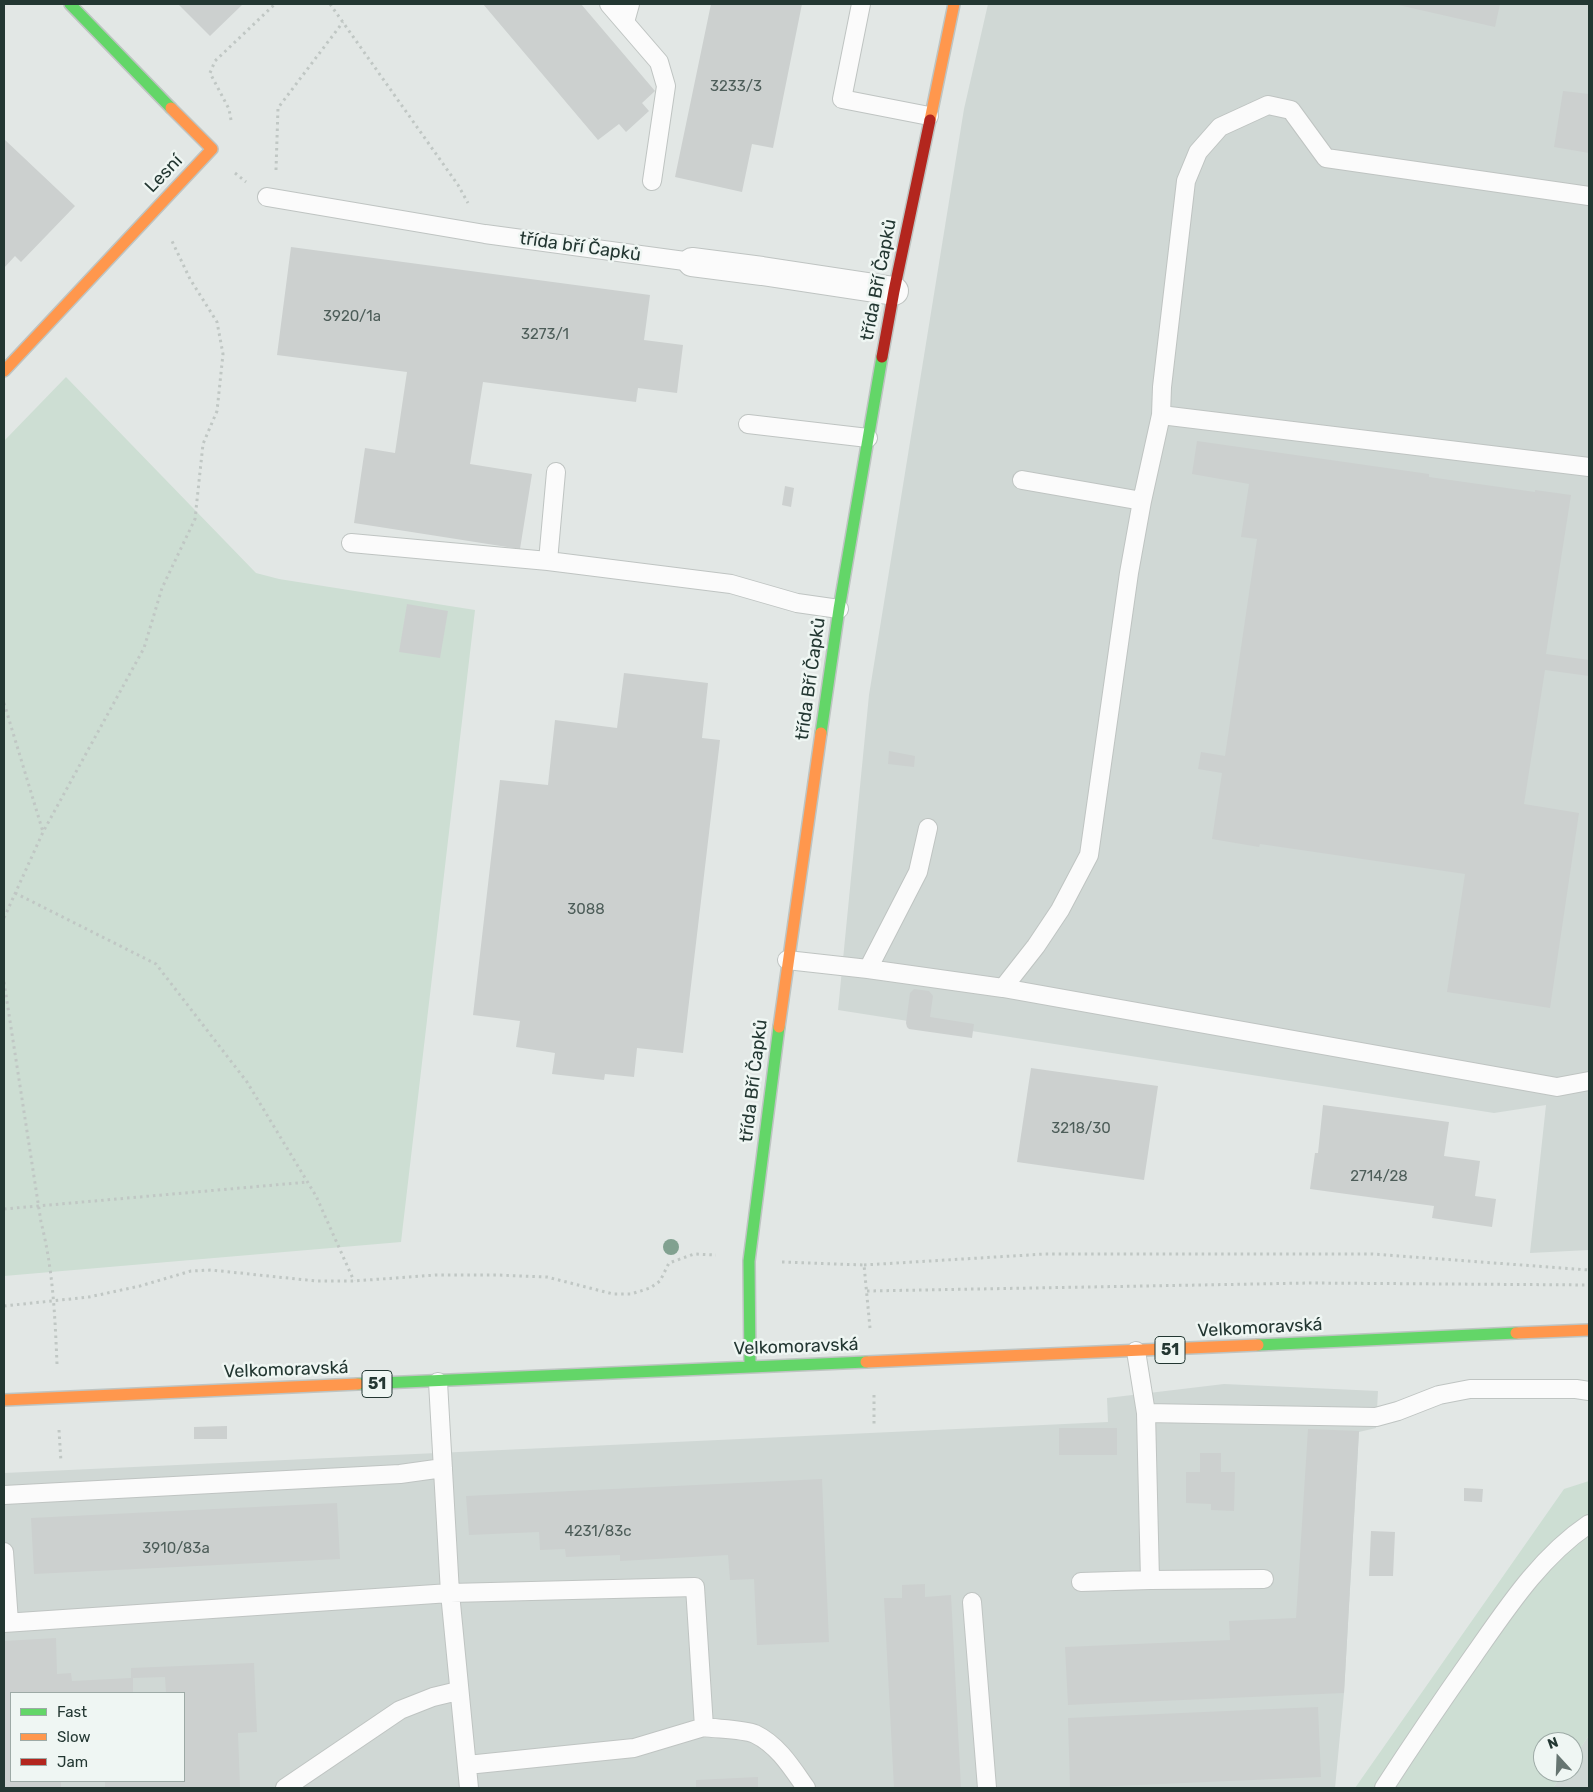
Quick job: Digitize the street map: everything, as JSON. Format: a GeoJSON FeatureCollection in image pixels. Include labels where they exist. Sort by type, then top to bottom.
{"type":"FeatureCollection","features":[{"type":"Feature","properties":{"kind":"street","name":"Lesní"},"geometry":{"type":"LineString","coordinates":[[4,371],[212,149],[70,4]]}},
{"type":"Feature","properties":{"kind":"street","name":"třída Bří Čapků"},"geometry":{"type":"LineString","coordinates":[[750,1366],[749,1261],[787,960],[839,609],[894,291],[929,116],[954,4]]}},
{"type":"Feature","properties":{"kind":"street","name":"třída bří Čapků"},"geometry":{"type":"LineString","coordinates":[[692,262],[762,270],[894,291]]}},
{"type":"Feature","properties":{"kind":"street","name":"Velkomoravská"},"geometry":{"type":"LineString","coordinates":[[4,1400],[1589,1330]]}},
{"type":"Feature","properties":{"kind":"lane"},"geometry":{"type":"LineString","coordinates":[[609,4],[659,62],[666,86],[652,181]]}},
{"type":"Feature","properties":{"kind":"lane"},"geometry":{"type":"LineString","coordinates":[[625,22],[630,4]]}},
{"type":"Feature","properties":{"kind":"lane"},"geometry":{"type":"LineString","coordinates":[[861,4],[842,99],[929,116]]}},
{"type":"Feature","properties":{"kind":"lane"},"geometry":{"type":"LineString","coordinates":[[1003,988],[1036,946],[1060,910],[1090,855],[1129,573],[1142,501],[1161,415],[1186,181],[1198,152],[1220,127],[1268,105],[1291,110],[1326,158],[1589,196]]}},
{"type":"Feature","properties":{"kind":"lane","name":"třída bří Čapků"},"geometry":{"type":"LineString","coordinates":[[267,198],[485,234],[692,262]]}},
{"type":"Feature","properties":{"kind":"lane"},"geometry":{"type":"LineString","coordinates":[[1161,415],[1589,467]]}},
{"type":"Feature","properties":{"kind":"lane"},"geometry":{"type":"LineString","coordinates":[[748,424],[868,438]]}},
{"type":"Feature","properties":{"kind":"lane"},"geometry":{"type":"LineString","coordinates":[[548,561],[556,472]]}},
{"type":"Feature","properties":{"kind":"lane"},"geometry":{"type":"LineString","coordinates":[[1022,480],[1142,501]]}},
{"type":"Feature","properties":{"kind":"lane"},"geometry":{"type":"LineString","coordinates":[[350,543],[548,561],[731,584],[797,603],[839,609]]}},
{"type":"Feature","properties":{"kind":"lane"},"geometry":{"type":"LineString","coordinates":[[868,969],[918,872],[928,828]]}},
{"type":"Feature","properties":{"kind":"lane"},"geometry":{"type":"LineString","coordinates":[[787,960],[1003,988],[1558,1087],[1589,1082]]}},
{"type":"Feature","properties":{"kind":"lane"},"geometry":{"type":"LineString","coordinates":[[1136,1351],[1146,1413],[1150,1580]]}},
{"type":"Feature","properties":{"kind":"lane"},"geometry":{"type":"LineString","coordinates":[[438,1382],[450,1593],[458,1691],[468,1765],[469,1788]]}},
{"type":"Feature","properties":{"kind":"lane"},"geometry":{"type":"LineString","coordinates":[[1146,1413],[1376,1417],[1398,1411],[1439,1395],[1470,1389],[1576,1388],[1589,1391]]}},
{"type":"Feature","properties":{"kind":"lane"},"geometry":{"type":"LineString","coordinates":[[4,1495],[390,1475],[443,1468]]}},
{"type":"Feature","properties":{"kind":"lane"},"geometry":{"type":"LineString","coordinates":[[1384,1788],[1508,1606],[1536,1571],[1564,1542],[1589,1524]]}},
{"type":"Feature","properties":{"kind":"lane"},"geometry":{"type":"LineString","coordinates":[[4,1552],[6,1623],[450,1593],[695,1587],[704,1727]]}},
{"type":"Feature","properties":{"kind":"lane"},"geometry":{"type":"LineString","coordinates":[[1081,1582],[1264,1579]]}},
{"type":"Feature","properties":{"kind":"lane"},"geometry":{"type":"LineString","coordinates":[[972,1602],[987,1788]]}},
{"type":"Feature","properties":{"kind":"lane"},"geometry":{"type":"LineString","coordinates":[[285,1788],[400,1710],[433,1697],[458,1691]]}},
{"type":"Feature","properties":{"kind":"lane"},"geometry":{"type":"LineString","coordinates":[[468,1765],[634,1748],[704,1727],[754,1733],[773,1745],[790,1764],[806,1788]]}},
{"type":"Feature","properties":{"kind":"path"},"geometry":{"type":"LineString","coordinates":[[227,125],[232,120],[229,109],[210,73],[215,61],[275,4]]}},
{"type":"Feature","properties":{"kind":"path"},"geometry":{"type":"LineString","coordinates":[[330,4],[458,185],[485,234]]}},
{"type":"Feature","properties":{"kind":"path"},"geometry":{"type":"LineString","coordinates":[[267,198],[275,183],[278,108],[343,22]]}},
{"type":"Feature","properties":{"kind":"path"},"geometry":{"type":"LineString","coordinates":[[4,918],[43,832],[144,648],[162,588],[196,519],[203,444],[218,411],[223,354],[217,322],[190,279],[156,208]]}},
{"type":"Feature","properties":{"kind":"path"},"geometry":{"type":"LineString","coordinates":[[4,703],[43,832]]}},
{"type":"Feature","properties":{"kind":"path"},"geometry":{"type":"LineString","coordinates":[[15,893],[156,964],[246,1082],[316,1196],[354,1281]]}},
{"type":"Feature","properties":{"kind":"path"},"geometry":{"type":"LineString","coordinates":[[4,982],[39,1206],[48,1250],[54,1300],[57,1370]]}},
{"type":"Feature","properties":{"kind":"path"},"geometry":{"type":"LineString","coordinates":[[4,1209],[308,1182]]}},
{"type":"Feature","properties":{"kind":"path"},"geometry":{"type":"LineString","coordinates":[[4,1306],[89,1297],[140,1286],[190,1272],[211,1270],[292,1279],[354,1281],[436,1275],[547,1277],[613,1294],[631,1294],[650,1288],[660,1281],[669,1263],[694,1254],[717,1255],[749,1261],[864,1265],[1045,1254],[1373,1254],[1589,1270]]}},
{"type":"Feature","properties":{"kind":"path"},"geometry":{"type":"LineString","coordinates":[[864,1265],[867,1291],[1310,1282],[1589,1285]]}},
{"type":"Feature","properties":{"kind":"path"},"geometry":{"type":"LineString","coordinates":[[59,1428],[61,1462]]}},
{"type":"Feature","properties":{"kind":"shaded area"},"geometry":{"type":"Polygon","coordinates":[[[988,4],[1589,4],[1589,1250],[1530,1253],[1546,1105],[1494,1113],[838,1010],[869,695],[964,109],[988,4]]]}},
{"type":"Feature","properties":{"kind":"shaded area"},"geometry":{"type":"Polygon","coordinates":[[[1224,1384],[1378,1391],[1376,1428],[1359,1432],[1344,1693],[1335,1788],[4,1788],[4,1473],[1108,1422],[1107,1398],[1224,1384]]]}},
{"type":"Feature","properties":{"kind":"shaded area"},"geometry":{"type":"Polygon","coordinates":[[[1589,1735],[1589,1788],[1553,1788],[1557,1782],[1583,1782],[1583,1744],[1589,1735]]]}},
{"type":"Feature","properties":{"kind":"green space"},"geometry":{"type":"Polygon","coordinates":[[[66,377],[256,573],[279,579],[475,610],[401,1242],[4,1276],[4,441],[66,377]]]}},
{"type":"Feature","properties":{"kind":"green space"},"geometry":{"type":"Polygon","coordinates":[[[1589,1481],[1589,1735],[1583,1744],[1583,1732],[1533,1732],[1533,1782],[1557,1782],[1553,1788],[1355,1788],[1564,1489],[1589,1481]]]}},
{"type":"Feature","properties":{"kind":"building"},"geometry":{"type":"Polygon","coordinates":[[[178,4],[243,4],[210,36],[178,4]]]}},
{"type":"Feature","properties":{"kind":"building"},"geometry":{"type":"Polygon","coordinates":[[[483,4],[581,4],[655,91],[642,103],[649,111],[626,132],[619,124],[598,140],[483,4]]]}},
{"type":"Feature","properties":{"kind":"building"},"geometry":{"type":"Polygon","coordinates":[[[711,4],[802,4],[773,148],[752,144],[742,192],[675,177],[711,4]]]}},
{"type":"Feature","properties":{"kind":"building"},"geometry":{"type":"Polygon","coordinates":[[[1394,4],[1500,4],[1495,27],[1394,4]]]}},
{"type":"Feature","properties":{"kind":"building"},"geometry":{"type":"Polygon","coordinates":[[[1563,91],[1589,94],[1589,153],[1554,147],[1563,91]]]}},
{"type":"Feature","properties":{"kind":"building"},"geometry":{"type":"Polygon","coordinates":[[[4,139],[75,206],[21,262],[15,256],[4,268],[4,139]]]}},
{"type":"Feature","properties":{"kind":"building"},"geometry":{"type":"Polygon","coordinates":[[[291,247],[650,295],[644,340],[683,345],[677,393],[638,388],[636,402],[483,382],[470,464],[532,474],[520,549],[354,523],[365,448],[395,453],[407,372],[277,355],[291,247]]]}},
{"type":"Feature","properties":{"kind":"building"},"geometry":{"type":"Polygon","coordinates":[[[1197,441],[1429,474],[1429,477],[1535,492],[1535,490],[1571,495],[1546,654],[1589,660],[1589,676],[1545,670],[1524,804],[1579,813],[1550,1008],[1447,992],[1465,874],[1260,844],[1259,847],[1212,839],[1222,773],[1198,769],[1201,752],[1225,756],[1257,539],[1241,537],[1249,484],[1192,474],[1197,441]]]}},
{"type":"Feature","properties":{"kind":"building"},"geometry":{"type":"Polygon","coordinates":[[[785,486],[794,488],[791,507],[782,505],[785,486]]]}},
{"type":"Feature","properties":{"kind":"building"},"geometry":{"type":"Polygon","coordinates":[[[407,604],[448,611],[440,658],[399,652],[407,604]]]}},
{"type":"Feature","properties":{"kind":"building"},"geometry":{"type":"Polygon","coordinates":[[[624,673],[708,683],[702,738],[720,740],[683,1053],[637,1048],[634,1077],[605,1074],[604,1080],[552,1074],[555,1053],[516,1047],[520,1021],[473,1015],[500,780],[548,785],[555,720],[617,728],[624,673]]]}},
{"type":"Feature","properties":{"kind":"building"},"geometry":{"type":"Polygon","coordinates":[[[889,751],[915,756],[914,767],[888,764],[889,751]]]}},
{"type":"Feature","properties":{"kind":"building"},"geometry":{"type":"Polygon","coordinates":[[[914,989],[929,991],[933,996],[930,1017],[974,1024],[972,1038],[909,1029],[906,1023],[910,993],[914,989]]]}},
{"type":"Feature","properties":{"kind":"building"},"geometry":{"type":"Polygon","coordinates":[[[1031,1068],[1158,1086],[1144,1180],[1017,1162],[1031,1068]]]}},
{"type":"Feature","properties":{"kind":"building"},"geometry":{"type":"Polygon","coordinates":[[[1323,1105],[1449,1122],[1444,1156],[1480,1161],[1475,1196],[1496,1199],[1492,1227],[1432,1218],[1434,1206],[1310,1189],[1315,1153],[1318,1153],[1323,1105]]]}},
{"type":"Feature","properties":{"kind":"building"},"geometry":{"type":"Polygon","coordinates":[[[227,1426],[227,1439],[194,1439],[194,1427],[227,1426]]]}},
{"type":"Feature","properties":{"kind":"building"},"geometry":{"type":"Polygon","coordinates":[[[1059,1428],[1117,1428],[1117,1455],[1059,1455],[1059,1428]]]}},
{"type":"Feature","properties":{"kind":"building"},"geometry":{"type":"Polygon","coordinates":[[[1308,1429],[1359,1431],[1344,1693],[1068,1705],[1065,1647],[1230,1640],[1229,1621],[1296,1618],[1308,1429]]]}},
{"type":"Feature","properties":{"kind":"building"},"geometry":{"type":"Polygon","coordinates":[[[1200,1453],[1221,1453],[1221,1472],[1235,1472],[1234,1511],[1211,1510],[1211,1504],[1186,1503],[1186,1472],[1200,1472],[1200,1453]]]}},
{"type":"Feature","properties":{"kind":"building"},"geometry":{"type":"Polygon","coordinates":[[[822,1479],[829,1642],[757,1645],[754,1579],[730,1580],[728,1555],[620,1561],[620,1555],[566,1557],[565,1549],[540,1550],[539,1532],[469,1535],[466,1496],[822,1479]]]}},
{"type":"Feature","properties":{"kind":"building"},"geometry":{"type":"Polygon","coordinates":[[[1464,1488],[1483,1489],[1482,1502],[1464,1501],[1464,1488]]]}},
{"type":"Feature","properties":{"kind":"building"},"geometry":{"type":"Polygon","coordinates":[[[337,1503],[340,1559],[34,1574],[31,1518],[337,1503]]]}},
{"type":"Feature","properties":{"kind":"building"},"geometry":{"type":"Polygon","coordinates":[[[1371,1531],[1395,1532],[1393,1576],[1369,1576],[1371,1531]]]}},
{"type":"Feature","properties":{"kind":"building"},"geometry":{"type":"Polygon","coordinates":[[[925,1584],[925,1597],[951,1595],[961,1788],[894,1788],[884,1598],[902,1598],[902,1585],[925,1584]]]}},
{"type":"Feature","properties":{"kind":"building"},"geometry":{"type":"Polygon","coordinates":[[[56,1638],[57,1674],[71,1673],[72,1681],[131,1678],[131,1668],[254,1663],[257,1732],[238,1733],[240,1787],[105,1788],[105,1782],[185,1782],[185,1692],[166,1692],[165,1677],[133,1678],[133,1692],[10,1692],[10,1782],[61,1782],[61,1788],[4,1788],[4,1641],[56,1638]]]}},
{"type":"Feature","properties":{"kind":"building"},"geometry":{"type":"Polygon","coordinates":[[[1318,1707],[1321,1777],[1070,1788],[1068,1718],[1318,1707]]]}},
{"type":"Feature","properties":{"kind":"building"},"geometry":{"type":"Polygon","coordinates":[[[758,1777],[758,1788],[696,1788],[696,1780],[758,1777]]]}},
{"type":"Feature","properties":{"kind":"traffic: fast"},"geometry":{"type":"LineString","coordinates":[[70,4],[171,108]]}},
{"type":"Feature","properties":{"kind":"traffic: fast"},"geometry":{"type":"LineString","coordinates":[[821,733],[839,609],[882,357]]}},
{"type":"Feature","properties":{"kind":"traffic: fast"},"geometry":{"type":"LineString","coordinates":[[750,1366],[749,1261],[779,1027]]}},
{"type":"Feature","properties":{"kind":"traffic: fast"},"geometry":{"type":"LineString","coordinates":[[1258,1345],[1516,1333]]}},
{"type":"Feature","properties":{"kind":"traffic: fast"},"geometry":{"type":"LineString","coordinates":[[358,1384],[866,1362]]}},
{"type":"Feature","properties":{"kind":"traffic: slow"},"geometry":{"type":"LineString","coordinates":[[930,120],[954,4]]}},
{"type":"Feature","properties":{"kind":"traffic: slow"},"geometry":{"type":"LineString","coordinates":[[4,371],[212,149],[171,108]]}},
{"type":"Feature","properties":{"kind":"traffic: slow"},"geometry":{"type":"LineString","coordinates":[[779,1027],[821,733]]}},
{"type":"Feature","properties":{"kind":"traffic: slow"},"geometry":{"type":"LineString","coordinates":[[1516,1333],[1589,1330]]}},
{"type":"Feature","properties":{"kind":"traffic: slow"},"geometry":{"type":"LineString","coordinates":[[866,1362],[1258,1345]]}},
{"type":"Feature","properties":{"kind":"traffic: slow"},"geometry":{"type":"LineString","coordinates":[[4,1400],[358,1384]]}},
{"type":"Feature","properties":{"kind":"traffic: jam"},"geometry":{"type":"LineString","coordinates":[[882,357],[930,120]]}}]}
